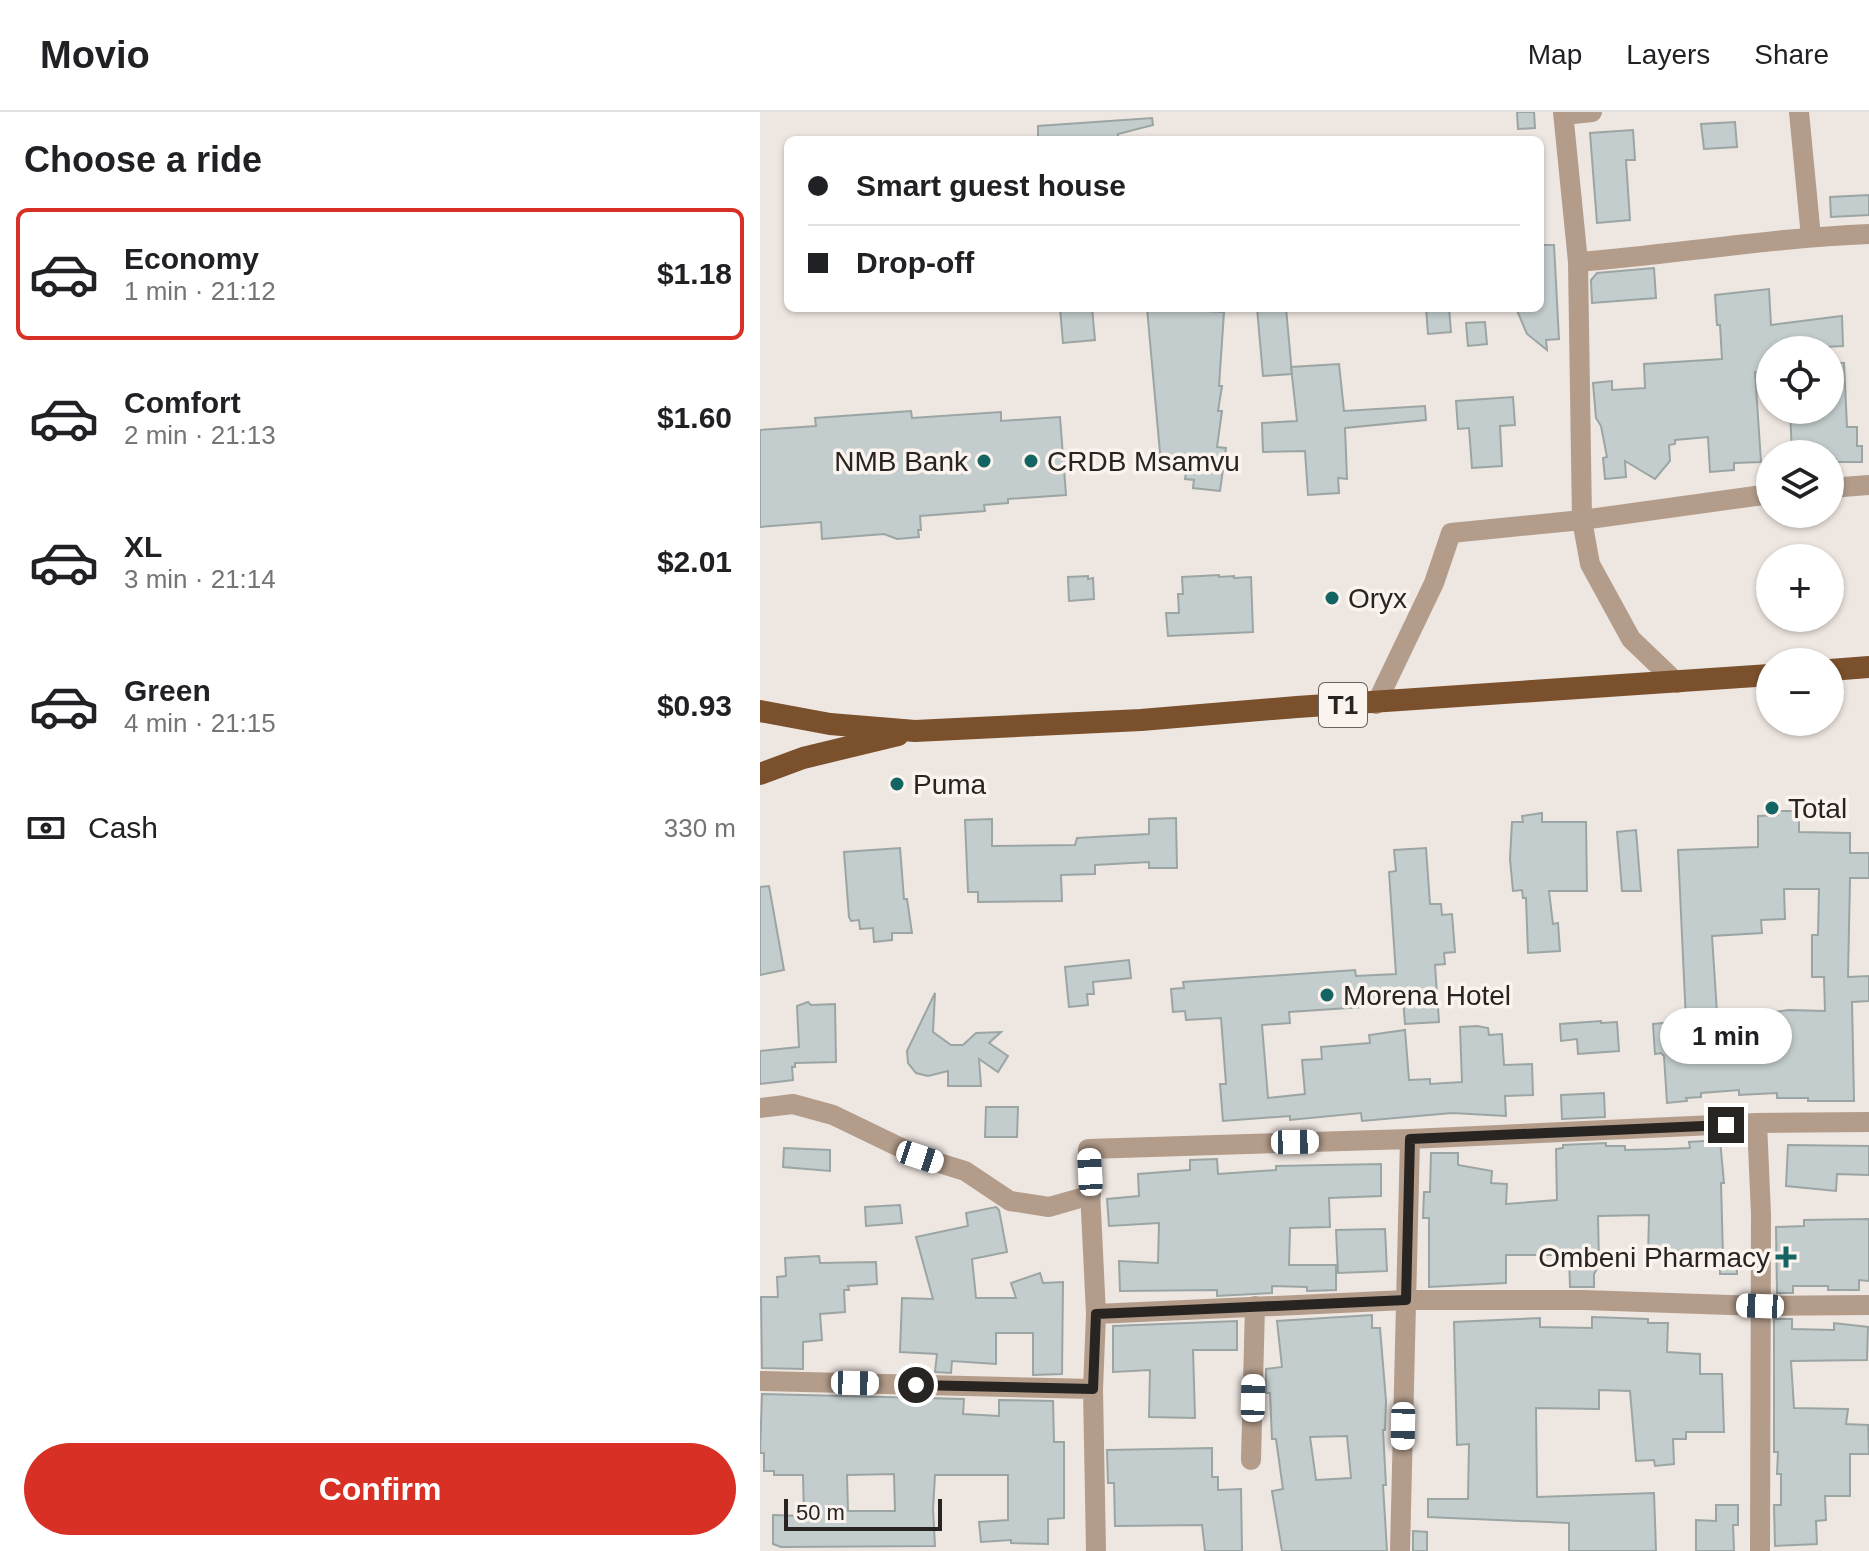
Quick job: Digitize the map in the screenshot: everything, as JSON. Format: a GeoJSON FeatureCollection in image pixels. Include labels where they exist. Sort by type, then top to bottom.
{"type":"FeatureCollection","features":[{"type":"Feature","properties":{"kind":"highway"},"geometry":{"type":"LineString","coordinates":[[1844,669],[1869,667]]}},
{"type":"Feature","properties":{"kind":"highway","name":"T1"},"geometry":{"type":"LineString","coordinates":[[760,711],[830,724],[915,731],[1141,720],[1756,676]]}},
{"type":"Feature","properties":{"kind":"highway","name":"T1"},"geometry":{"type":"LineString","coordinates":[[760,774],[803,758],[915,731]]}},
{"type":"Feature","properties":{"kind":"street"},"geometry":{"type":"LineString","coordinates":[[1592,112],[1564,113],[1578,262],[1582,520],[1590,564],[1631,639],[1677,683]]}},
{"type":"Feature","properties":{"kind":"street"},"geometry":{"type":"LineString","coordinates":[[1799,112],[1811,237]]}},
{"type":"Feature","properties":{"kind":"street"},"geometry":{"type":"LineString","coordinates":[[1578,262],[1811,237],[1869,234]]}},
{"type":"Feature","properties":{"kind":"street"},"geometry":{"type":"LineString","coordinates":[[1844,487],[1869,485]]}},
{"type":"Feature","properties":{"kind":"street"},"geometry":{"type":"LineString","coordinates":[[1376,704],[1434,583],[1451,533],[1582,520],[1756,496]]}},
{"type":"Feature","properties":{"kind":"street"},"geometry":{"type":"LineString","coordinates":[[760,1108],[793,1104],[833,1115],[920,1157],[965,1171],[1010,1201],[1049,1207],[1091,1195]]}},
{"type":"Feature","properties":{"kind":"street"},"geometry":{"type":"LineString","coordinates":[[1096,1551],[1093,1389],[1096,1314],[1088,1149],[1410,1139],[1757,1123],[1869,1122]]}},
{"type":"Feature","properties":{"kind":"street"},"geometry":{"type":"LineString","coordinates":[[1757,1123],[1761,1214],[1760,1551]]}},
{"type":"Feature","properties":{"kind":"street"},"geometry":{"type":"LineString","coordinates":[[1400,1551],[1410,1139]]}},
{"type":"Feature","properties":{"kind":"street"},"geometry":{"type":"LineString","coordinates":[[1096,1314],[1406,1300],[1869,1305]]}},
{"type":"Feature","properties":{"kind":"street"},"geometry":{"type":"LineString","coordinates":[[1251,1460],[1255,1306]]}},
{"type":"Feature","properties":{"kind":"street"},"geometry":{"type":"LineString","coordinates":[[760,1381],[1093,1389]]}},
{"type":"Feature","properties":{"kind":"building"},"geometry":{"type":"Polygon","coordinates":[[[1517,112],[1534,112],[1535,128],[1518,129],[1517,112]]]}},
{"type":"Feature","properties":{"kind":"building"},"geometry":{"type":"Polygon","coordinates":[[[1152,118],[1153,125],[1118,136],[1038,136],[1038,126],[1152,118]]]}},
{"type":"Feature","properties":{"kind":"building"},"geometry":{"type":"Polygon","coordinates":[[[1735,122],[1737,147],[1704,149],[1701,124],[1735,122]]]}},
{"type":"Feature","properties":{"kind":"building"},"geometry":{"type":"Polygon","coordinates":[[[1633,130],[1635,160],[1626,160],[1630,220],[1597,223],[1590,133],[1633,130]]]}},
{"type":"Feature","properties":{"kind":"building"},"geometry":{"type":"Polygon","coordinates":[[[1869,195],[1869,215],[1831,217],[1830,197],[1869,195]]]}},
{"type":"Feature","properties":{"kind":"building"},"geometry":{"type":"Polygon","coordinates":[[[1544,245],[1554,245],[1559,339],[1546,340],[1547,350],[1527,334],[1518,312],[1544,312],[1544,245]]]}},
{"type":"Feature","properties":{"kind":"building"},"geometry":{"type":"Polygon","coordinates":[[[1654,268],[1656,298],[1592,303],[1591,280],[1597,273],[1654,268]]]}},
{"type":"Feature","properties":{"kind":"building"},"geometry":{"type":"Polygon","coordinates":[[[1769,289],[1771,325],[1842,316],[1843,336],[1756,336],[1756,424],[1758,424],[1760,440],[1756,440],[1756,462],[1734,463],[1734,470],[1710,472],[1708,437],[1675,440],[1675,444],[1669,445],[1670,461],[1655,479],[1625,461],[1626,477],[1605,479],[1603,458],[1607,457],[1601,426],[1596,418],[1593,383],[1612,381],[1612,390],[1645,388],[1644,364],[1722,359],[1715,295],[1769,289]]]}},
{"type":"Feature","properties":{"kind":"building"},"geometry":{"type":"Polygon","coordinates":[[[1060,312],[1092,312],[1095,340],[1063,343],[1060,312]]]}},
{"type":"Feature","properties":{"kind":"building"},"geometry":{"type":"Polygon","coordinates":[[[1147,312],[1224,312],[1219,386],[1222,386],[1218,411],[1222,411],[1217,447],[1226,448],[1220,491],[1193,488],[1194,480],[1185,479],[1187,465],[1161,464],[1147,312]]]}},
{"type":"Feature","properties":{"kind":"building"},"geometry":{"type":"Polygon","coordinates":[[[1257,312],[1286,312],[1292,374],[1263,376],[1257,312]]]}},
{"type":"Feature","properties":{"kind":"building"},"geometry":{"type":"Polygon","coordinates":[[[1426,312],[1449,312],[1451,332],[1428,334],[1426,312]]]}},
{"type":"Feature","properties":{"kind":"building"},"geometry":{"type":"Polygon","coordinates":[[[1485,322],[1487,344],[1468,346],[1466,323],[1485,322]]]}},
{"type":"Feature","properties":{"kind":"building"},"geometry":{"type":"Polygon","coordinates":[[[1844,363],[1847,427],[1857,427],[1857,446],[1862,446],[1862,462],[1844,462],[1844,440],[1791,440],[1791,424],[1844,424],[1844,363]]]}},
{"type":"Feature","properties":{"kind":"building"},"geometry":{"type":"Polygon","coordinates":[[[1339,364],[1344,411],[1425,406],[1426,420],[1345,428],[1347,479],[1338,478],[1339,493],[1308,495],[1305,451],[1263,452],[1262,423],[1297,421],[1291,367],[1339,364]]]}},
{"type":"Feature","properties":{"kind":"building"},"geometry":{"type":"Polygon","coordinates":[[[1513,397],[1515,425],[1500,426],[1502,466],[1472,468],[1469,428],[1458,429],[1456,401],[1513,397]]]}},
{"type":"Feature","properties":{"kind":"building"},"geometry":{"type":"Polygon","coordinates":[[[911,411],[912,418],[1001,412],[1001,421],[1060,417],[1066,495],[1008,499],[1008,503],[984,505],[985,511],[920,516],[919,537],[897,539],[884,534],[822,539],[821,522],[760,527],[760,430],[816,426],[815,418],[911,411]]]}},
{"type":"Feature","properties":{"kind":"building"},"geometry":{"type":"Polygon","coordinates":[[[1088,576],[1088,579],[1093,578],[1094,599],[1069,601],[1068,577],[1088,576]]]}},
{"type":"Feature","properties":{"kind":"building"},"geometry":{"type":"Polygon","coordinates":[[[1182,577],[1251,577],[1253,632],[1168,636],[1166,613],[1179,613],[1178,594],[1183,594],[1182,577]]]}},
{"type":"Feature","properties":{"kind":"building"},"geometry":{"type":"Polygon","coordinates":[[[1778,811],[1799,811],[1799,832],[1850,833],[1850,853],[1869,853],[1869,878],[1850,878],[1848,977],[1869,976],[1869,1001],[1852,1002],[1854,1101],[1777,1098],[1777,1093],[1739,1095],[1739,1090],[1701,1093],[1701,1097],[1667,1103],[1664,1056],[1655,1054],[1653,1024],[1686,1021],[1678,850],[1758,847],[1758,816],[1778,815],[1778,811]],[[1784,889],[1785,919],[1761,920],[1762,933],[1712,936],[1717,1013],[1742,1011],[1742,1016],[1789,1010],[1825,1011],[1824,977],[1812,977],[1812,935],[1818,935],[1819,889],[1784,889]]]}},
{"type":"Feature","properties":{"kind":"building"},"geometry":{"type":"Polygon","coordinates":[[[1542,813],[1542,822],[1586,822],[1587,891],[1549,891],[1553,924],[1558,923],[1560,951],[1528,953],[1526,898],[1523,898],[1522,890],[1513,891],[1510,859],[1512,822],[1523,822],[1522,816],[1542,813]]]}},
{"type":"Feature","properties":{"kind":"building"},"geometry":{"type":"Polygon","coordinates":[[[1176,818],[1177,868],[1149,868],[1149,862],[1095,865],[1095,874],[1061,875],[1062,901],[978,902],[978,892],[968,892],[965,820],[992,819],[992,846],[1075,845],[1077,838],[1149,834],[1149,819],[1176,818]]]}},
{"type":"Feature","properties":{"kind":"building"},"geometry":{"type":"Polygon","coordinates":[[[1636,830],[1641,891],[1622,891],[1617,832],[1636,830]]]}},
{"type":"Feature","properties":{"kind":"building"},"geometry":{"type":"Polygon","coordinates":[[[900,848],[904,899],[907,899],[912,933],[892,933],[892,940],[874,942],[873,928],[860,929],[859,920],[851,921],[849,917],[844,852],[900,848]]]}},
{"type":"Feature","properties":{"kind":"building"},"geometry":{"type":"Polygon","coordinates":[[[1426,848],[1430,904],[1441,904],[1442,915],[1452,914],[1455,952],[1444,953],[1445,964],[1435,965],[1439,1022],[1405,1024],[1403,998],[1398,999],[1398,995],[1362,998],[1363,1007],[1289,1012],[1290,1023],[1262,1025],[1268,1098],[1305,1094],[1302,1060],[1322,1059],[1321,1047],[1370,1043],[1369,1035],[1405,1030],[1409,1080],[1430,1079],[1430,1084],[1462,1082],[1460,1027],[1477,1026],[1488,1028],[1489,1035],[1502,1034],[1504,1065],[1532,1064],[1533,1095],[1505,1096],[1506,1116],[1452,1113],[1362,1121],[1361,1113],[1290,1120],[1290,1116],[1223,1121],[1220,1084],[1226,1084],[1221,1018],[1186,1020],[1185,1011],[1173,1012],[1171,989],[1184,988],[1183,982],[1355,970],[1356,976],[1396,974],[1389,872],[1396,871],[1394,850],[1426,848]]]}},
{"type":"Feature","properties":{"kind":"building"},"geometry":{"type":"Polygon","coordinates":[[[769,886],[784,970],[760,975],[760,887],[769,886]]]}},
{"type":"Feature","properties":{"kind":"building"},"geometry":{"type":"Polygon","coordinates":[[[1129,960],[1131,978],[1093,982],[1094,994],[1087,994],[1088,1005],[1069,1007],[1065,967],[1129,960]]]}},
{"type":"Feature","properties":{"kind":"building"},"geometry":{"type":"Polygon","coordinates":[[[935,993],[933,1032],[951,1045],[963,1045],[976,1033],[1001,1032],[989,1043],[1008,1056],[998,1072],[979,1059],[981,1086],[948,1086],[948,1071],[928,1076],[916,1073],[908,1063],[907,1051],[935,993]]]}},
{"type":"Feature","properties":{"kind":"building"},"geometry":{"type":"Polygon","coordinates":[[[808,1002],[811,1005],[835,1004],[836,1062],[795,1063],[792,1067],[793,1080],[760,1084],[760,1051],[799,1047],[797,1006],[808,1002]]]}},
{"type":"Feature","properties":{"kind":"building"},"geometry":{"type":"Polygon","coordinates":[[[1617,1022],[1619,1051],[1578,1054],[1577,1039],[1561,1041],[1560,1024],[1617,1022]]]}},
{"type":"Feature","properties":{"kind":"building"},"geometry":{"type":"Polygon","coordinates":[[[1604,1093],[1605,1117],[1562,1119],[1561,1095],[1604,1093]]]}},
{"type":"Feature","properties":{"kind":"building"},"geometry":{"type":"Polygon","coordinates":[[[986,1107],[1018,1107],[1017,1137],[985,1137],[986,1107]]]}},
{"type":"Feature","properties":{"kind":"building"},"geometry":{"type":"Polygon","coordinates":[[[1720,1140],[1724,1183],[1721,1183],[1723,1257],[1737,1257],[1737,1274],[1720,1274],[1720,1267],[1672,1267],[1672,1257],[1648,1257],[1649,1215],[1598,1216],[1599,1265],[1594,1274],[1594,1287],[1570,1287],[1569,1256],[1506,1255],[1506,1283],[1429,1287],[1429,1218],[1423,1218],[1424,1192],[1430,1192],[1431,1153],[1458,1153],[1458,1165],[1492,1171],[1491,1183],[1507,1184],[1506,1204],[1557,1200],[1556,1149],[1563,1148],[1563,1145],[1606,1143],[1606,1146],[1625,1146],[1625,1150],[1667,1149],[1690,1148],[1689,1142],[1720,1140]]]}},
{"type":"Feature","properties":{"kind":"building"},"geometry":{"type":"Polygon","coordinates":[[[1788,1145],[1869,1146],[1869,1175],[1837,1174],[1836,1191],[1786,1186],[1788,1145]]]}},
{"type":"Feature","properties":{"kind":"building"},"geometry":{"type":"Polygon","coordinates":[[[784,1148],[830,1150],[830,1171],[783,1167],[784,1148]]]}},
{"type":"Feature","properties":{"kind":"building"},"geometry":{"type":"Polygon","coordinates":[[[1217,1159],[1218,1174],[1276,1170],[1276,1166],[1381,1164],[1381,1196],[1329,1198],[1330,1227],[1290,1228],[1289,1265],[1336,1265],[1336,1290],[1307,1291],[1307,1287],[1272,1286],[1272,1293],[1217,1296],[1217,1290],[1120,1291],[1119,1261],[1158,1263],[1159,1223],[1109,1226],[1107,1199],[1139,1196],[1138,1174],[1190,1170],[1190,1160],[1217,1159]]]}},
{"type":"Feature","properties":{"kind":"building"},"geometry":{"type":"Polygon","coordinates":[[[900,1205],[902,1223],[866,1226],[865,1207],[900,1205]]]}},
{"type":"Feature","properties":{"kind":"building"},"geometry":{"type":"Polygon","coordinates":[[[996,1207],[1007,1252],[972,1259],[976,1298],[1016,1298],[1011,1283],[1040,1273],[1043,1283],[1063,1282],[1062,1374],[1033,1375],[1033,1333],[996,1333],[996,1364],[952,1361],[951,1373],[935,1372],[937,1354],[900,1352],[902,1298],[933,1299],[916,1237],[968,1226],[966,1213],[996,1207]]]}},
{"type":"Feature","properties":{"kind":"building"},"geometry":{"type":"Polygon","coordinates":[[[1869,1219],[1869,1281],[1859,1280],[1859,1290],[1793,1286],[1793,1293],[1777,1293],[1776,1227],[1804,1226],[1804,1220],[1869,1219]]]}},
{"type":"Feature","properties":{"kind":"building"},"geometry":{"type":"Polygon","coordinates":[[[1385,1229],[1387,1271],[1338,1273],[1336,1230],[1385,1229]]]}},
{"type":"Feature","properties":{"kind":"building"},"geometry":{"type":"Polygon","coordinates":[[[819,1256],[820,1263],[876,1262],[877,1284],[848,1286],[849,1290],[844,1290],[845,1312],[820,1314],[822,1340],[803,1342],[803,1369],[762,1368],[761,1297],[778,1297],[777,1277],[786,1276],[785,1258],[819,1256]]]}},
{"type":"Feature","properties":{"kind":"building"},"geometry":{"type":"Polygon","coordinates":[[[1372,1315],[1372,1328],[1380,1328],[1386,1401],[1383,1430],[1386,1485],[1383,1485],[1387,1551],[1282,1551],[1272,1491],[1283,1489],[1276,1439],[1272,1439],[1270,1393],[1266,1393],[1266,1369],[1282,1367],[1277,1321],[1372,1315]],[[1347,1436],[1310,1437],[1316,1480],[1351,1478],[1347,1436]]]}},
{"type":"Feature","properties":{"kind":"building"},"geometry":{"type":"Polygon","coordinates":[[[1592,1317],[1648,1319],[1648,1323],[1668,1323],[1667,1352],[1700,1354],[1700,1374],[1722,1374],[1724,1432],[1686,1432],[1686,1439],[1673,1439],[1674,1464],[1655,1466],[1654,1460],[1636,1461],[1630,1391],[1599,1390],[1599,1409],[1536,1408],[1537,1497],[1654,1493],[1656,1551],[1569,1551],[1569,1523],[1428,1517],[1428,1499],[1468,1499],[1469,1444],[1457,1445],[1454,1322],[1540,1318],[1540,1327],[1592,1328],[1592,1317]]]}},
{"type":"Feature","properties":{"kind":"building"},"geometry":{"type":"Polygon","coordinates":[[[1774,1319],[1792,1319],[1792,1329],[1834,1330],[1834,1323],[1868,1327],[1867,1360],[1791,1361],[1794,1408],[1848,1409],[1846,1424],[1868,1425],[1869,1454],[1850,1454],[1850,1496],[1825,1496],[1826,1520],[1816,1521],[1817,1544],[1775,1546],[1774,1505],[1781,1505],[1781,1474],[1777,1474],[1778,1452],[1774,1452],[1774,1319]]]}},
{"type":"Feature","properties":{"kind":"building"},"geometry":{"type":"Polygon","coordinates":[[[1237,1321],[1237,1350],[1193,1350],[1195,1418],[1149,1417],[1150,1370],[1113,1372],[1113,1326],[1237,1321]]]}},
{"type":"Feature","properties":{"kind":"building"},"geometry":{"type":"Polygon","coordinates":[[[762,1394],[964,1399],[963,1414],[999,1416],[999,1400],[1053,1401],[1054,1442],[1064,1442],[1064,1518],[1048,1519],[1048,1544],[1011,1543],[1011,1540],[981,1542],[979,1522],[1008,1520],[1008,1475],[935,1475],[935,1546],[781,1547],[773,1544],[773,1515],[804,1516],[803,1475],[774,1475],[774,1471],[764,1471],[764,1453],[760,1453],[762,1394]],[[894,1474],[847,1475],[848,1511],[895,1511],[894,1474]]]}},
{"type":"Feature","properties":{"kind":"building"},"geometry":{"type":"Polygon","coordinates":[[[1212,1448],[1212,1477],[1218,1477],[1218,1490],[1241,1489],[1242,1551],[1205,1551],[1202,1525],[1115,1526],[1114,1483],[1108,1483],[1107,1450],[1212,1448]]]}},
{"type":"Feature","properties":{"kind":"building"},"geometry":{"type":"Polygon","coordinates":[[[1716,1505],[1738,1505],[1738,1525],[1733,1525],[1734,1551],[1696,1551],[1696,1520],[1716,1521],[1716,1505]]]}},
{"type":"Feature","properties":{"kind":"building"},"geometry":{"type":"Polygon","coordinates":[[[1413,1531],[1427,1532],[1427,1551],[1413,1551],[1413,1531]]]}},
{"type":"Feature","properties":{"kind":"place","name":"NMB Bank"},"geometry":{"type":"Point","coordinates":[984,461]}},
{"type":"Feature","properties":{"kind":"place","name":"CRDB Msamvu"},"geometry":{"type":"Point","coordinates":[1031,461]}},
{"type":"Feature","properties":{"kind":"place","name":"Oryx"},"geometry":{"type":"Point","coordinates":[1332,598]}},
{"type":"Feature","properties":{"kind":"place","name":"Puma"},"geometry":{"type":"Point","coordinates":[897,784]}},
{"type":"Feature","properties":{"kind":"place","name":"Total"},"geometry":{"type":"Point","coordinates":[1772,808]}},
{"type":"Feature","properties":{"kind":"place","name":"Morena Hotel"},"geometry":{"type":"Point","coordinates":[1327,995]}},
{"type":"Feature","properties":{"kind":"place","name":"Ombeni Pharmacy"},"geometry":{"type":"Point","coordinates":[1786,1257]}},
{"type":"Feature","properties":{"kind":"route"},"geometry":{"type":"LineString","coordinates":[[916,1385],[1093,1389],[1096,1314],[1406,1300],[1410,1139],[1726,1125]]}}]}
